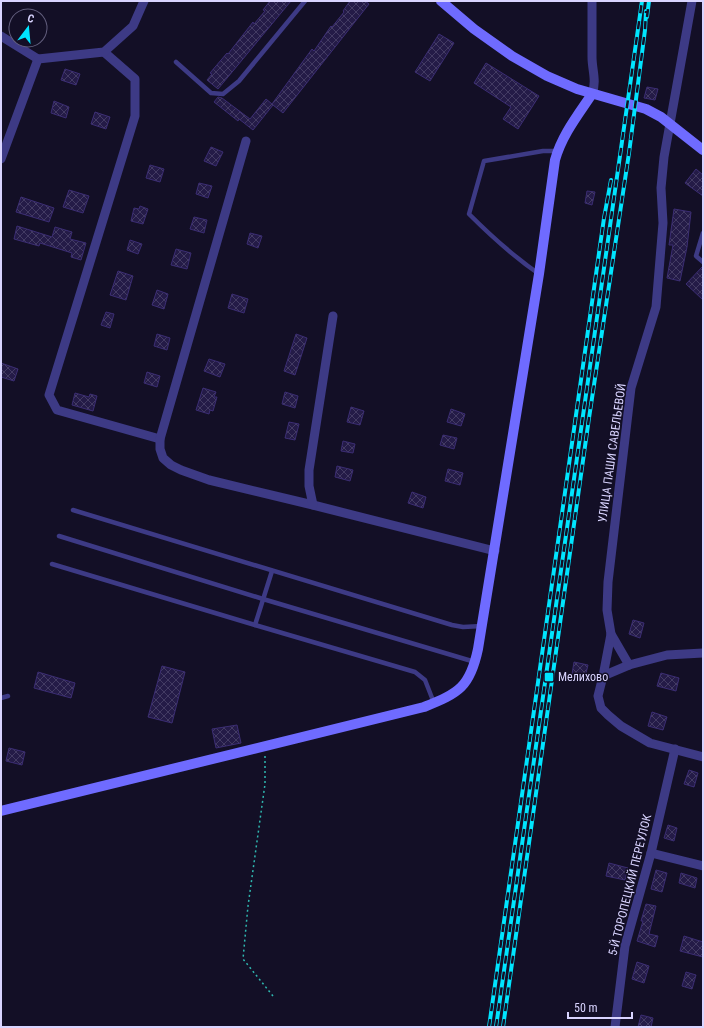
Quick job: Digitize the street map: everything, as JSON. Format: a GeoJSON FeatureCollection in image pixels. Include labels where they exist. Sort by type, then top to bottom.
{"type":"FeatureCollection","features":[{"type":"Feature","properties":{"kind":"street"},"geometry":{"type":"LineString","coordinates":[[1,36],[38,59],[104,52],[133,26],[144,1]]}},
{"type":"Feature","properties":{"kind":"street"},"geometry":{"type":"LineString","coordinates":[[441,1],[474,29],[512,56],[547,76],[577,89],[646,109],[670,123],[703,150]]}},
{"type":"Feature","properties":{"kind":"street"},"geometry":{"type":"LineString","coordinates":[[1,811],[182,768],[424,707],[446,698],[458,690],[466,682],[476,662],[495,551],[539,274],[552,177],[558,151],[569,128],[592,94],[595,81],[592,59],[592,1]]}},
{"type":"Feature","properties":{"kind":"street","name":"УЛИЦА ПАШИ САВЕЛЬЕВОЙ"},"geometry":{"type":"LineString","coordinates":[[629,664],[611,634],[607,610],[608,582],[631,388],[656,307],[663,223],[661,188],[664,157],[692,1]]}},
{"type":"Feature","properties":{"kind":"street"},"geometry":{"type":"LineString","coordinates":[[104,52],[135,79],[136,116],[49,394],[57,410],[160,439]]}},
{"type":"Feature","properties":{"kind":"street"},"geometry":{"type":"LineString","coordinates":[[1,159],[38,59]]}},
{"type":"Feature","properties":{"kind":"street"},"geometry":{"type":"LineString","coordinates":[[246,141],[160,439],[160,449],[163,458],[171,465],[181,470],[209,480],[495,551]]}},
{"type":"Feature","properties":{"kind":"street"},"geometry":{"type":"LineString","coordinates":[[313,505],[309,486],[309,470],[333,316]]}},
{"type":"Feature","properties":{"kind":"street"},"geometry":{"type":"LineString","coordinates":[[611,634],[598,696],[601,708],[608,716],[621,726],[650,743],[703,757]]}},
{"type":"Feature","properties":{"kind":"street"},"geometry":{"type":"LineString","coordinates":[[603,676],[629,664],[667,655],[703,653]]}},
{"type":"Feature","properties":{"kind":"street","name":"5-Й ТОРОПЕЦКИЙ ПЕРЕУЛОК"},"geometry":{"type":"LineString","coordinates":[[615,1027],[625,946],[651,853],[675,749]]}},
{"type":"Feature","properties":{"kind":"street"},"geometry":{"type":"LineString","coordinates":[[651,853],[703,866]]}},
{"type":"Feature","properties":{"kind":"lane"},"geometry":{"type":"LineString","coordinates":[[176,62],[211,93],[223,94],[238,81],[305,1]]}},
{"type":"Feature","properties":{"kind":"lane"},"geometry":{"type":"LineString","coordinates":[[539,274],[517,258],[469,214],[484,161],[543,151],[558,151]]}},
{"type":"Feature","properties":{"kind":"lane"},"geometry":{"type":"LineString","coordinates":[[703,233],[696,256],[703,262]]}},
{"type":"Feature","properties":{"kind":"lane"},"geometry":{"type":"LineString","coordinates":[[73,510],[452,625],[463,627],[482,626]]}},
{"type":"Feature","properties":{"kind":"lane"},"geometry":{"type":"LineString","coordinates":[[60,536],[263,599],[476,662]]}},
{"type":"Feature","properties":{"kind":"lane"},"geometry":{"type":"LineString","coordinates":[[52,564],[415,672],[425,680],[434,703]]}},
{"type":"Feature","properties":{"kind":"lane"},"geometry":{"type":"LineString","coordinates":[[255,625],[272,571]]}},
{"type":"Feature","properties":{"kind":"lane"},"geometry":{"type":"LineString","coordinates":[[1,698],[8,696]]}},
{"type":"Feature","properties":{"kind":"path"},"geometry":{"type":"LineString","coordinates":[[266,746],[265,784],[248,906],[243,958],[273,996]]}},
{"type":"Feature","properties":{"kind":"building"},"geometry":{"type":"Polygon","coordinates":[[[270,1],[291,1],[218,89],[207,80],[212,74],[210,73],[227,53],[228,54],[253,22],[254,24],[265,11],[263,10],[270,1]]]}},
{"type":"Feature","properties":{"kind":"building"},"geometry":{"type":"Polygon","coordinates":[[[350,1],[365,1],[369,4],[283,113],[273,105],[253,130],[239,119],[238,121],[214,102],[218,97],[222,98],[250,119],[266,99],[272,104],[312,49],[314,51],[331,26],[332,27],[344,12],[343,11],[350,1]]]}},
{"type":"Feature","properties":{"kind":"building"},"geometry":{"type":"Polygon","coordinates":[[[439,34],[454,43],[430,81],[415,72],[439,34]]]}},
{"type":"Feature","properties":{"kind":"building"},"geometry":{"type":"Polygon","coordinates":[[[486,63],[539,96],[518,129],[503,119],[511,107],[474,83],[486,63]]]}},
{"type":"Feature","properties":{"kind":"building"},"geometry":{"type":"Polygon","coordinates":[[[65,69],[80,74],[76,85],[61,80],[65,69]]]}},
{"type":"Feature","properties":{"kind":"building"},"geometry":{"type":"Polygon","coordinates":[[[647,87],[658,89],[655,100],[644,98],[647,87]]]}},
{"type":"Feature","properties":{"kind":"building"},"geometry":{"type":"Polygon","coordinates":[[[54,101],[69,107],[66,118],[51,113],[54,101]]]}},
{"type":"Feature","properties":{"kind":"building"},"geometry":{"type":"Polygon","coordinates":[[[95,112],[110,117],[106,129],[91,124],[95,112]]]}},
{"type":"Feature","properties":{"kind":"building"},"geometry":{"type":"Polygon","coordinates":[[[211,147],[223,152],[216,166],[204,161],[211,147]]]}},
{"type":"Feature","properties":{"kind":"building"},"geometry":{"type":"Polygon","coordinates":[[[150,165],[164,169],[160,182],[146,178],[150,165]]]}},
{"type":"Feature","properties":{"kind":"building"},"geometry":{"type":"Polygon","coordinates":[[[696,169],[703,175],[703,196],[685,183],[696,169]]]}},
{"type":"Feature","properties":{"kind":"building"},"geometry":{"type":"Polygon","coordinates":[[[199,183],[212,186],[208,198],[196,194],[199,183]]]}},
{"type":"Feature","properties":{"kind":"building"},"geometry":{"type":"Polygon","coordinates":[[[69,190],[89,196],[83,213],[63,207],[69,190]]]}},
{"type":"Feature","properties":{"kind":"building"},"geometry":{"type":"Polygon","coordinates":[[[587,191],[595,192],[592,205],[585,203],[587,191]]]}},
{"type":"Feature","properties":{"kind":"building"},"geometry":{"type":"Polygon","coordinates":[[[21,197],[54,208],[49,222],[16,212],[21,197]]]}},
{"type":"Feature","properties":{"kind":"building"},"geometry":{"type":"Polygon","coordinates":[[[140,206],[148,209],[143,224],[131,221],[134,208],[139,209],[140,206]]]}},
{"type":"Feature","properties":{"kind":"building"},"geometry":{"type":"Polygon","coordinates":[[[674,209],[691,212],[687,247],[680,281],[667,278],[673,245],[669,245],[674,209]]]}},
{"type":"Feature","properties":{"kind":"building"},"geometry":{"type":"Polygon","coordinates":[[[194,217],[207,220],[204,233],[190,229],[194,217]]]}},
{"type":"Feature","properties":{"kind":"building"},"geometry":{"type":"Polygon","coordinates":[[[17,226],[52,237],[55,227],[72,232],[70,239],[86,243],[81,260],[71,257],[72,253],[40,243],[39,246],[14,239],[17,226]]]}},
{"type":"Feature","properties":{"kind":"building"},"geometry":{"type":"Polygon","coordinates":[[[250,233],[262,236],[258,248],[247,244],[250,233]]]}},
{"type":"Feature","properties":{"kind":"building"},"geometry":{"type":"Polygon","coordinates":[[[130,240],[142,244],[138,254],[127,250],[130,240]]]}},
{"type":"Feature","properties":{"kind":"building"},"geometry":{"type":"Polygon","coordinates":[[[176,249],[191,253],[187,269],[171,265],[176,249]]]}},
{"type":"Feature","properties":{"kind":"building"},"geometry":{"type":"Polygon","coordinates":[[[703,266],[703,300],[686,284],[703,266]]]}},
{"type":"Feature","properties":{"kind":"building"},"geometry":{"type":"Polygon","coordinates":[[[118,271],[133,276],[126,300],[110,295],[118,271]]]}},
{"type":"Feature","properties":{"kind":"building"},"geometry":{"type":"Polygon","coordinates":[[[157,290],[168,294],[164,309],[152,305],[157,290]]]}},
{"type":"Feature","properties":{"kind":"building"},"geometry":{"type":"Polygon","coordinates":[[[232,294],[248,299],[244,313],[228,308],[232,294]]]}},
{"type":"Feature","properties":{"kind":"building"},"geometry":{"type":"Polygon","coordinates":[[[106,312],[114,314],[110,328],[101,325],[106,312]]]}},
{"type":"Feature","properties":{"kind":"building"},"geometry":{"type":"Polygon","coordinates":[[[157,334],[170,338],[167,350],[154,346],[157,334]]]}},
{"type":"Feature","properties":{"kind":"building"},"geometry":{"type":"Polygon","coordinates":[[[296,334],[307,338],[295,375],[284,371],[296,334]]]}},
{"type":"Feature","properties":{"kind":"building"},"geometry":{"type":"Polygon","coordinates":[[[209,359],[225,364],[220,377],[204,371],[209,359]]]}},
{"type":"Feature","properties":{"kind":"building"},"geometry":{"type":"Polygon","coordinates":[[[1,363],[18,369],[14,381],[1,377],[1,363]]]}},
{"type":"Feature","properties":{"kind":"building"},"geometry":{"type":"Polygon","coordinates":[[[147,372],[160,376],[157,387],[144,383],[147,372]]]}},
{"type":"Feature","properties":{"kind":"building"},"geometry":{"type":"Polygon","coordinates":[[[203,388],[216,392],[214,397],[217,397],[213,411],[210,410],[209,414],[196,410],[203,388]]]}},
{"type":"Feature","properties":{"kind":"building"},"geometry":{"type":"Polygon","coordinates":[[[285,392],[298,396],[295,408],[282,404],[285,392]]]}},
{"type":"Feature","properties":{"kind":"building"},"geometry":{"type":"Polygon","coordinates":[[[75,393],[89,397],[90,394],[97,396],[93,411],[72,405],[75,393]]]}},
{"type":"Feature","properties":{"kind":"building"},"geometry":{"type":"Polygon","coordinates":[[[351,407],[364,411],[360,425],[347,422],[351,407]]]}},
{"type":"Feature","properties":{"kind":"building"},"geometry":{"type":"Polygon","coordinates":[[[451,409],[465,414],[461,426],[447,422],[451,409]]]}},
{"type":"Feature","properties":{"kind":"building"},"geometry":{"type":"Polygon","coordinates":[[[289,422],[299,424],[295,440],[285,438],[289,422]]]}},
{"type":"Feature","properties":{"kind":"building"},"geometry":{"type":"Polygon","coordinates":[[[443,435],[457,438],[454,449],[440,445],[443,435]]]}},
{"type":"Feature","properties":{"kind":"building"},"geometry":{"type":"Polygon","coordinates":[[[343,441],[355,444],[353,453],[341,451],[343,441]]]}},
{"type":"Feature","properties":{"kind":"building"},"geometry":{"type":"Polygon","coordinates":[[[337,466],[353,470],[350,481],[335,477],[337,466]]]}},
{"type":"Feature","properties":{"kind":"building"},"geometry":{"type":"Polygon","coordinates":[[[448,469],[463,473],[460,485],[445,481],[448,469]]]}},
{"type":"Feature","properties":{"kind":"building"},"geometry":{"type":"Polygon","coordinates":[[[412,492],[426,497],[423,508],[408,503],[412,492]]]}},
{"type":"Feature","properties":{"kind":"building"},"geometry":{"type":"Polygon","coordinates":[[[633,620],[644,623],[640,638],[629,634],[633,620]]]}},
{"type":"Feature","properties":{"kind":"building"},"geometry":{"type":"Polygon","coordinates":[[[574,662],[588,665],[585,677],[572,674],[574,662]]]}},
{"type":"Feature","properties":{"kind":"building"},"geometry":{"type":"Polygon","coordinates":[[[162,666],[185,672],[172,723],[148,717],[162,666]]]}},
{"type":"Feature","properties":{"kind":"building"},"geometry":{"type":"Polygon","coordinates":[[[38,672],[75,683],[71,698],[34,688],[38,672]]]}},
{"type":"Feature","properties":{"kind":"building"},"geometry":{"type":"Polygon","coordinates":[[[661,673],[679,678],[676,691],[657,686],[661,673]]]}},
{"type":"Feature","properties":{"kind":"building"},"geometry":{"type":"Polygon","coordinates":[[[652,712],[667,717],[663,730],[648,726],[652,712]]]}},
{"type":"Feature","properties":{"kind":"building"},"geometry":{"type":"Polygon","coordinates":[[[237,725],[241,743],[216,748],[212,729],[237,725]]]}},
{"type":"Feature","properties":{"kind":"building"},"geometry":{"type":"Polygon","coordinates":[[[9,748],[25,752],[22,765],[6,761],[9,748]]]}},
{"type":"Feature","properties":{"kind":"building"},"geometry":{"type":"Polygon","coordinates":[[[689,770],[698,773],[694,787],[684,784],[689,770]]]}},
{"type":"Feature","properties":{"kind":"building"},"geometry":{"type":"Polygon","coordinates":[[[668,825],[677,828],[674,841],[664,838],[668,825]]]}},
{"type":"Feature","properties":{"kind":"building"},"geometry":{"type":"Polygon","coordinates":[[[609,863],[628,868],[625,880],[606,876],[609,863]]]}},
{"type":"Feature","properties":{"kind":"building"},"geometry":{"type":"Polygon","coordinates":[[[656,870],[667,873],[662,892],[651,889],[656,870]]]}},
{"type":"Feature","properties":{"kind":"building"},"geometry":{"type":"Polygon","coordinates":[[[681,873],[697,878],[695,888],[679,883],[681,873]]]}},
{"type":"Feature","properties":{"kind":"building"},"geometry":{"type":"Polygon","coordinates":[[[646,904],[656,906],[649,934],[658,936],[655,947],[637,941],[646,904]]]}},
{"type":"Feature","properties":{"kind":"building"},"geometry":{"type":"Polygon","coordinates":[[[684,936],[703,942],[703,957],[680,951],[684,936]]]}},
{"type":"Feature","properties":{"kind":"building"},"geometry":{"type":"Polygon","coordinates":[[[637,962],[649,966],[644,983],[632,979],[637,962]]]}},
{"type":"Feature","properties":{"kind":"building"},"geometry":{"type":"Polygon","coordinates":[[[686,972],[696,975],[692,989],[682,986],[686,972]]]}},
{"type":"Feature","properties":{"kind":"building"},"geometry":{"type":"Polygon","coordinates":[[[641,1015],[653,1018],[651,1027],[638,1027],[641,1015]]]}},
{"type":"Feature","properties":{"kind":"railway"},"geometry":{"type":"LineString","coordinates":[[496,1027],[642,1]]}},
{"type":"Feature","properties":{"kind":"railway"},"geometry":{"type":"LineString","coordinates":[[647,17],[649,1]]}},
{"type":"Feature","properties":{"kind":"railway"},"geometry":{"type":"LineString","coordinates":[[503,1027],[589,418],[629,153],[645,30],[646,11]]}},
{"type":"Feature","properties":{"kind":"railway"},"geometry":{"type":"LineString","coordinates":[[489,1027],[604,218],[611,180]]}},
{"type":"Feature","properties":{"kind":"place","name":"Мелихово"},"geometry":{"type":"Point","coordinates":[549,677]}}]}
